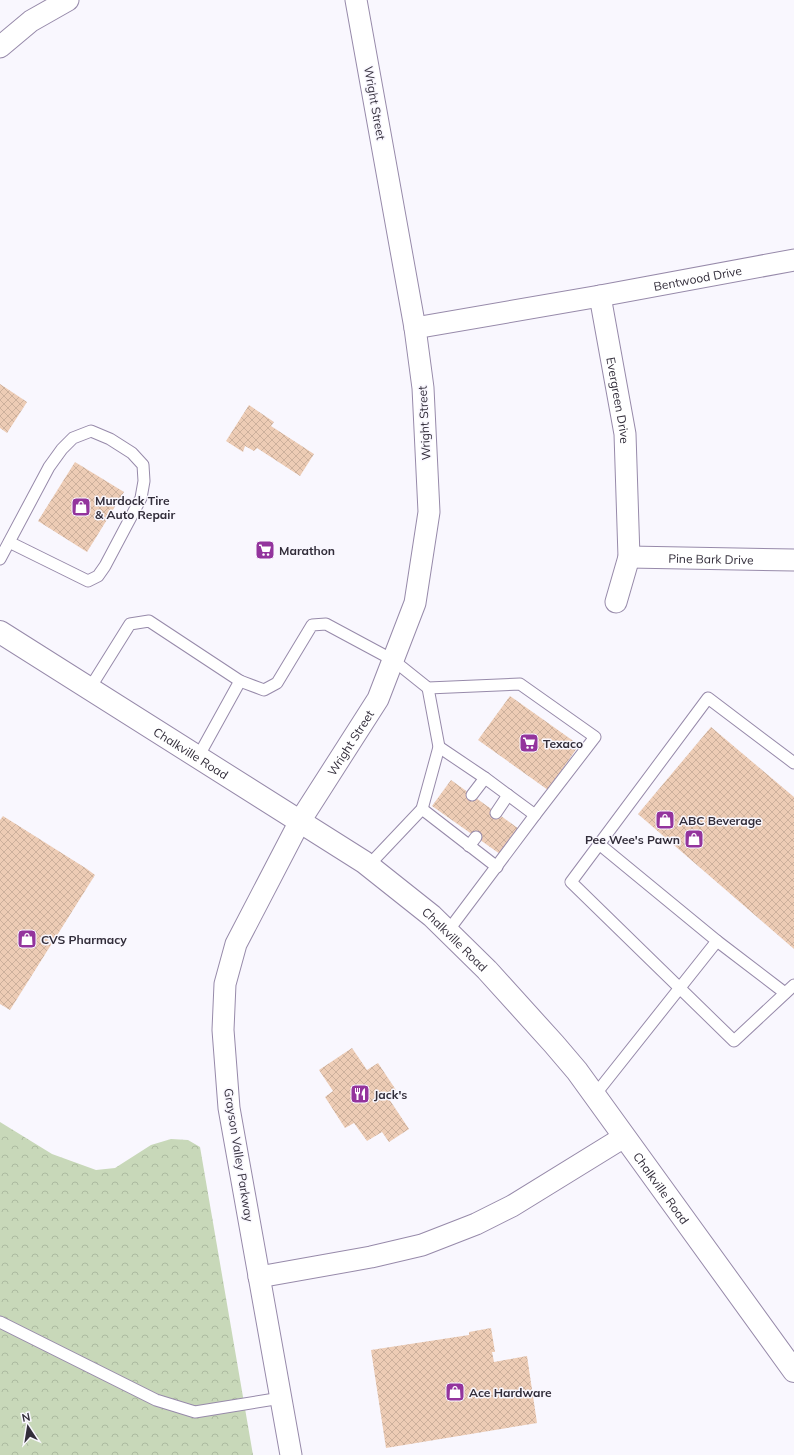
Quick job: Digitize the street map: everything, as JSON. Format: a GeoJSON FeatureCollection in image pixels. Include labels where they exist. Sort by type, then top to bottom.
{"type":"FeatureCollection","features":[{"type":"Feature","properties":{"kind":"main road","name":"Chalkville Road"},"geometry":{"type":"LineString","coordinates":[[0,632],[300,821],[368,866],[432,916],[487,970],[554,1044],[594,1096],[794,1371]]}},
{"type":"Feature","properties":{"kind":"street"},"geometry":{"type":"LineString","coordinates":[[0,47],[31,21],[68,0]]}},
{"type":"Feature","properties":{"kind":"street","name":"Wright Street"},"geometry":{"type":"LineString","coordinates":[[300,821],[378,700],[415,603],[429,512],[423,388],[415,328],[356,0]]}},
{"type":"Feature","properties":{"kind":"street","name":"Bentwood Drive"},"geometry":{"type":"LineString","coordinates":[[600,296],[794,260]]}},
{"type":"Feature","properties":{"kind":"street"},"geometry":{"type":"LineString","coordinates":[[415,328],[600,296]]}},
{"type":"Feature","properties":{"kind":"street","name":"Evergreen Drive"},"geometry":{"type":"LineString","coordinates":[[600,296],[625,434],[629,557],[616,602]]}},
{"type":"Feature","properties":{"kind":"street","name":"Pine Bark Drive"},"geometry":{"type":"LineString","coordinates":[[629,557],[794,560]]}},
{"type":"Feature","properties":{"kind":"street","name":"Grayson Valley Parkway"},"geometry":{"type":"LineString","coordinates":[[291,1455],[229,1108],[223,1030],[225,984],[236,944],[300,821]]}},
{"type":"Feature","properties":{"kind":"street"},"geometry":{"type":"LineString","coordinates":[[259,1277],[371,1257],[422,1245],[476,1224],[512,1206],[624,1137]]}},
{"type":"Feature","properties":{"kind":"lane"},"geometry":{"type":"LineString","coordinates":[[0,559],[9,542],[49,467],[62,449],[73,438],[91,431],[110,439],[132,454],[143,465],[144,481],[141,498],[105,566],[98,576],[88,581],[9,542]]}},
{"type":"Feature","properties":{"kind":"lane"},"geometry":{"type":"LineString","coordinates":[[90,688],[130,624],[149,621],[240,682],[264,690],[277,683],[312,625],[326,624],[393,660],[428,688],[439,747],[422,809],[368,866]]}},
{"type":"Feature","properties":{"kind":"lane"},"geometry":{"type":"LineString","coordinates":[[198,757],[240,682]]}},
{"type":"Feature","properties":{"kind":"lane"},"geometry":{"type":"LineString","coordinates":[[428,688],[520,684],[595,737],[448,931]]}},
{"type":"Feature","properties":{"kind":"lane"},"geometry":{"type":"LineString","coordinates":[[794,764],[708,698],[571,882],[734,1041],[794,985]]}},
{"type":"Feature","properties":{"kind":"lane"},"geometry":{"type":"LineString","coordinates":[[439,747],[485,778],[535,815]]}},
{"type":"Feature","properties":{"kind":"lane"},"geometry":{"type":"LineString","coordinates":[[472,795],[485,778]]}},
{"type":"Feature","properties":{"kind":"lane"},"geometry":{"type":"LineString","coordinates":[[496,813],[508,795]]}},
{"type":"Feature","properties":{"kind":"lane"},"geometry":{"type":"LineString","coordinates":[[422,809],[449,824],[473,842],[497,867]]}},
{"type":"Feature","properties":{"kind":"lane"},"geometry":{"type":"LineString","coordinates":[[599,844],[717,941],[785,993]]}},
{"type":"Feature","properties":{"kind":"lane"},"geometry":{"type":"LineString","coordinates":[[594,1096],[717,941]]}},
{"type":"Feature","properties":{"kind":"lane"},"geometry":{"type":"LineString","coordinates":[[0,1322],[156,1400],[195,1412],[281,1398]]}},
{"type":"Feature","properties":{"kind":"green space"},"geometry":{"type":"Polygon","coordinates":[[[0,1122],[52,1154],[96,1170],[115,1168],[151,1145],[171,1139],[188,1140],[200,1147],[253,1455],[0,1455],[0,1122]]]}},
{"type":"Feature","properties":{"kind":"building"},"geometry":{"type":"Polygon","coordinates":[[[0,384],[27,402],[7,433],[0,428],[0,384]]]}},
{"type":"Feature","properties":{"kind":"building"},"geometry":{"type":"Polygon","coordinates":[[[249,405],[274,422],[271,426],[314,454],[300,476],[257,448],[254,451],[245,446],[243,452],[226,441],[249,405]]]}},
{"type":"Feature","properties":{"kind":"building","name":"Murdock Tire & Auto Repair"},"geometry":{"type":"Polygon","coordinates":[[[75,462],[124,492],[87,552],[38,521],[75,462]]]}},
{"type":"Feature","properties":{"kind":"building","name":"Texaco"},"geometry":{"type":"Polygon","coordinates":[[[510,696],[579,745],[548,790],[478,740],[510,696]]]}},
{"type":"Feature","properties":{"kind":"building"},"geometry":{"type":"Polygon","coordinates":[[[711,727],[794,797],[794,949],[638,814],[711,727]]]}},
{"type":"Feature","properties":{"kind":"building"},"geometry":{"type":"Polygon","coordinates":[[[451,780],[519,829],[500,854],[432,806],[451,780]]]}},
{"type":"Feature","properties":{"kind":"building","name":"CVS Pharmacy"},"geometry":{"type":"Polygon","coordinates":[[[3,816],[95,875],[10,1010],[0,1004],[0,820],[3,816]]]}},
{"type":"Feature","properties":{"kind":"building","name":"Jack's"},"geometry":{"type":"Polygon","coordinates":[[[352,1048],[367,1070],[378,1063],[396,1090],[387,1096],[409,1129],[389,1142],[382,1132],[367,1141],[354,1123],[345,1128],[325,1097],[333,1091],[319,1070],[352,1048]]]}},
{"type":"Feature","properties":{"kind":"building","name":"Ace Hardware"},"geometry":{"type":"Polygon","coordinates":[[[491,1328],[495,1352],[492,1352],[494,1362],[527,1356],[537,1423],[386,1448],[371,1350],[469,1335],[469,1332],[491,1328]]]}},
{"type":"Feature","properties":{"kind":"place","name":"Murdock Tire & Auto Repair"},"geometry":{"type":"Point","coordinates":[81,507]}},
{"type":"Feature","properties":{"kind":"place","name":"Marathon"},"geometry":{"type":"Point","coordinates":[265,550]}},
{"type":"Feature","properties":{"kind":"place","name":"Texaco"},"geometry":{"type":"Point","coordinates":[529,743]}},
{"type":"Feature","properties":{"kind":"place","name":"ABC Beverage"},"geometry":{"type":"Point","coordinates":[665,820]}},
{"type":"Feature","properties":{"kind":"place","name":"Pee Wee's Pawn"},"geometry":{"type":"Point","coordinates":[694,839]}},
{"type":"Feature","properties":{"kind":"place","name":"CVS Pharmacy"},"geometry":{"type":"Point","coordinates":[27,939]}},
{"type":"Feature","properties":{"kind":"place","name":"Jack's"},"geometry":{"type":"Point","coordinates":[360,1094]}},
{"type":"Feature","properties":{"kind":"place","name":"Ace Hardware"},"geometry":{"type":"Point","coordinates":[455,1392]}}]}
